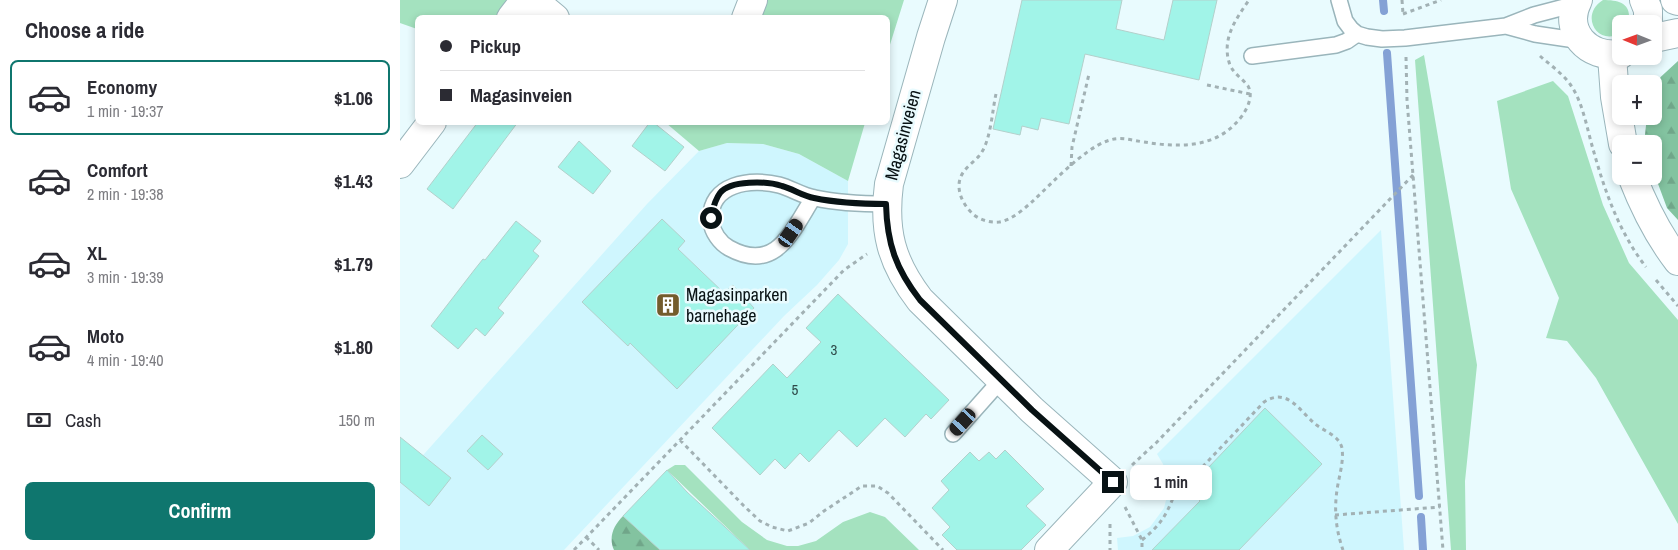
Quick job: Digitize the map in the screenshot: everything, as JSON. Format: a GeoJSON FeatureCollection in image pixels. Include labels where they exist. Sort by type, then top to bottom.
{"type":"FeatureCollection","features":[{"type":"Feature","properties":{"kind":"street"},"geometry":{"type":"LineString","coordinates":[[514,15],[525,0]]}},
{"type":"Feature","properties":{"kind":"street"},"geometry":{"type":"LineString","coordinates":[[533,0],[551,15]]}},
{"type":"Feature","properties":{"kind":"street"},"geometry":{"type":"LineString","coordinates":[[747,15],[753,0]]}},
{"type":"Feature","properties":{"kind":"street","name":"Magasinveien"},"geometry":{"type":"LineString","coordinates":[[943,0],[894,164],[886,204],[890,243],[898,266],[909,286],[920,300],[1001,380],[1113,482]]}},
{"type":"Feature","properties":{"kind":"street"},"geometry":{"type":"LineString","coordinates":[[1644,0],[1648,15]]}},
{"type":"Feature","properties":{"kind":"street"},"geometry":{"type":"LineString","coordinates":[[1577,1],[1574,21],[1577,35],[1586,46],[1598,53],[1612,55]]}},
{"type":"Feature","properties":{"kind":"street"},"geometry":{"type":"LineString","coordinates":[[1662,36],[1678,33]]}},
{"type":"Feature","properties":{"kind":"street"},"geometry":{"type":"LineString","coordinates":[[1616,65],[1615,97],[1621,135]]}},
{"type":"Feature","properties":{"kind":"street"},"geometry":{"type":"LineString","coordinates":[[400,164],[430,125]]}},
{"type":"Feature","properties":{"kind":"street"},"geometry":{"type":"LineString","coordinates":[[1636,185],[1649,216],[1678,261]]}},
{"type":"Feature","properties":{"kind":"street"},"geometry":{"type":"LineString","coordinates":[[1049,550],[1113,482]]}},
{"type":"Feature","properties":{"kind":"lane"},"geometry":{"type":"LineString","coordinates":[[1339,0],[1345,21],[1357,34],[1374,38],[1405,38],[1506,26],[1577,1]]}},
{"type":"Feature","properties":{"kind":"lane"},"geometry":{"type":"LineString","coordinates":[[1506,26],[1536,34],[1582,41]]}},
{"type":"Feature","properties":{"kind":"lane"},"geometry":{"type":"LineString","coordinates":[[1252,56],[1336,46],[1357,34]]}},
{"type":"Feature","properties":{"kind":"lane"},"geometry":{"type":"LineString","coordinates":[[813,198],[776,251],[760,257],[749,256],[727,247],[713,229],[711,218],[713,207],[721,192],[736,185],[760,181],[780,185],[813,198],[855,204],[886,204]]}},
{"type":"Feature","properties":{"kind":"lane"},"geometry":{"type":"LineString","coordinates":[[953,434],[1001,380]]}},
{"type":"Feature","properties":{"kind":"path"},"geometry":{"type":"LineString","coordinates":[[996,94],[985,145],[980,155],[963,172],[959,185],[962,200],[973,213],[980,219],[992,222],[999,222],[1010,218],[1097,145],[1112,139],[1126,138],[1175,145],[1197,144],[1222,135],[1236,123],[1246,108],[1250,94],[1248,86],[1231,66],[1228,50],[1232,25],[1249,0]]}},
{"type":"Feature","properties":{"kind":"path"},"geometry":{"type":"LineString","coordinates":[[1402,0],[1404,19]]}},
{"type":"Feature","properties":{"kind":"path"},"geometry":{"type":"LineString","coordinates":[[1403,14],[1441,0]]}},
{"type":"Feature","properties":{"kind":"path"},"geometry":{"type":"LineString","coordinates":[[1406,54],[1406,100],[1414,174],[1443,550]]}},
{"type":"Feature","properties":{"kind":"path"},"geometry":{"type":"LineString","coordinates":[[1537,54],[1571,85],[1581,108],[1601,179],[1611,205],[1630,245],[1648,270]]}},
{"type":"Feature","properties":{"kind":"path"},"geometry":{"type":"LineString","coordinates":[[1071,167],[1072,147],[1089,74]]}},
{"type":"Feature","properties":{"kind":"path"},"geometry":{"type":"LineString","coordinates":[[1207,85],[1250,94]]}},
{"type":"Feature","properties":{"kind":"path"},"geometry":{"type":"LineString","coordinates":[[1142,550],[1142,540],[1113,482],[1158,442],[1414,174]]}},
{"type":"Feature","properties":{"kind":"path"},"geometry":{"type":"LineString","coordinates":[[574,550],[844,270],[861,257],[890,243]]}},
{"type":"Feature","properties":{"kind":"path"},"geometry":{"type":"LineString","coordinates":[[1653,276],[1678,306]]}},
{"type":"Feature","properties":{"kind":"path"},"geometry":{"type":"LineString","coordinates":[[1142,540],[1160,525],[1167,514],[1173,498],[1269,398],[1287,399],[1296,404],[1316,424],[1330,433],[1342,446],[1342,464],[1335,515],[1339,538],[1344,550]]}},
{"type":"Feature","properties":{"kind":"path"},"geometry":{"type":"LineString","coordinates":[[680,440],[744,506],[760,521],[772,527],[788,531],[809,523],[862,486],[877,486],[888,493],[943,550]]}},
{"type":"Feature","properties":{"kind":"path"},"geometry":{"type":"LineString","coordinates":[[1335,515],[1440,507]]}},
{"type":"Feature","properties":{"kind":"path"},"geometry":{"type":"LineString","coordinates":[[586,537],[599,550]]}},
{"type":"Feature","properties":{"kind":"shaded area"},"geometry":{"type":"Polygon","coordinates":[[[727,143],[763,144],[799,154],[848,181],[848,244],[839,260],[564,550],[400,550],[400,481],[647,204],[699,151],[727,143]]]}},
{"type":"Feature","properties":{"kind":"shaded area"},"geometry":{"type":"Polygon","coordinates":[[[1381,230],[1404,550],[1118,550],[1117,538],[1133,536],[1150,527],[1164,508],[1167,496],[1167,475],[1157,454],[1381,230]]]}},
{"type":"Feature","properties":{"kind":"green space"},"geometry":{"type":"Polygon","coordinates":[[[400,0],[509,0],[501,15],[415,15],[415,28],[400,23],[400,0]]]}},
{"type":"Feature","properties":{"kind":"green space"},"geometry":{"type":"Polygon","coordinates":[[[765,0],[904,0],[890,45],[890,15],[758,15],[765,0]]]}},
{"type":"Feature","properties":{"kind":"green space"},"geometry":{"type":"Polygon","coordinates":[[[1603,0],[1620,2],[1627,8],[1629,15],[1612,15],[1612,36],[1605,36],[1598,33],[1592,21],[1592,13],[1603,0]]]}},
{"type":"Feature","properties":{"kind":"green space"},"geometry":{"type":"Polygon","coordinates":[[[1424,55],[1477,365],[1465,481],[1466,550],[1451,550],[1415,60],[1424,55]]]}},
{"type":"Feature","properties":{"kind":"green space"},"geometry":{"type":"Polygon","coordinates":[[[1678,61],[1678,220],[1667,208],[1658,185],[1662,185],[1662,135],[1645,135],[1646,125],[1662,125],[1662,76],[1678,61]]]}},
{"type":"Feature","properties":{"kind":"green space"},"geometry":{"type":"Polygon","coordinates":[[[1553,81],[1568,96],[1603,205],[1629,263],[1678,320],[1678,524],[1596,378],[1567,341],[1546,338],[1559,298],[1511,189],[1497,101],[1553,81]]]}},
{"type":"Feature","properties":{"kind":"green space"},"geometry":{"type":"Polygon","coordinates":[[[668,125],[864,125],[848,181],[799,154],[763,144],[727,143],[699,151],[668,125]]]}},
{"type":"Feature","properties":{"kind":"green space"},"geometry":{"type":"Polygon","coordinates":[[[675,465],[685,465],[742,522],[767,540],[787,546],[798,546],[816,541],[843,522],[870,512],[885,517],[919,550],[750,550],[667,470],[675,465]]]}},
{"type":"Feature","properties":{"kind":"green space"},"geometry":{"type":"Polygon","coordinates":[[[623,516],[660,550],[614,550],[612,545],[613,532],[623,516]]]}},
{"type":"Feature","properties":{"kind":"building"},"geometry":{"type":"Polygon","coordinates":[[[1022,0],[1122,0],[1116,29],[1164,40],[1173,0],[1217,0],[1199,80],[1085,54],[1069,124],[1041,118],[1038,130],[1022,126],[1020,135],[993,129],[1022,0]]]}},
{"type":"Feature","properties":{"kind":"building"},"geometry":{"type":"Polygon","coordinates":[[[476,125],[516,125],[453,209],[427,189],[476,125]]]}},
{"type":"Feature","properties":{"kind":"building"},"geometry":{"type":"Polygon","coordinates":[[[648,125],[657,125],[684,147],[665,171],[632,146],[648,125]]]}},
{"type":"Feature","properties":{"kind":"building"},"geometry":{"type":"Polygon","coordinates":[[[579,141],[611,171],[593,194],[558,167],[579,141]]]}},
{"type":"Feature","properties":{"kind":"building","name":"Magasinparken barnehage"},"geometry":{"type":"Polygon","coordinates":[[[662,219],[685,241],[678,249],[724,293],[733,285],[754,308],[677,389],[630,343],[628,346],[582,302],[662,219]]]}},
{"type":"Feature","properties":{"kind":"building"},"geometry":{"type":"Polygon","coordinates":[[[516,221],[541,241],[533,251],[539,256],[498,308],[504,313],[485,336],[476,328],[458,349],[431,326],[483,259],[485,260],[516,221]]]}},
{"type":"Feature","properties":{"kind":"building"},"geometry":{"type":"Polygon","coordinates":[[[838,294],[949,400],[931,419],[926,414],[905,437],[885,418],[857,447],[839,430],[809,462],[800,453],[785,469],[775,459],[760,475],[712,428],[773,364],[787,378],[821,342],[806,328],[838,294]]]}},
{"type":"Feature","properties":{"kind":"building"},"geometry":{"type":"Polygon","coordinates":[[[1265,408],[1322,464],[1239,550],[1152,550],[1200,501],[1188,489],[1265,408]]]}},
{"type":"Feature","properties":{"kind":"building"},"geometry":{"type":"Polygon","coordinates":[[[482,435],[503,454],[488,470],[467,451],[482,435]]]}},
{"type":"Feature","properties":{"kind":"building"},"geometry":{"type":"Polygon","coordinates":[[[400,437],[451,478],[429,506],[400,482],[400,437]]]}},
{"type":"Feature","properties":{"kind":"building"},"geometry":{"type":"Polygon","coordinates":[[[1005,450],[1044,489],[1026,506],[1046,525],[1021,550],[957,550],[942,535],[950,527],[932,508],[949,490],[941,481],[970,452],[979,461],[989,452],[996,459],[1005,450]]]}},
{"type":"Feature","properties":{"kind":"building"},"geometry":{"type":"Polygon","coordinates":[[[667,470],[687,492],[750,550],[660,550],[623,516],[667,470]]]}},
{"type":"Feature","properties":{"kind":"waterway"},"geometry":{"type":"LineString","coordinates":[[1383,0],[1384,11]]}},
{"type":"Feature","properties":{"kind":"waterway"},"geometry":{"type":"LineString","coordinates":[[1387,53],[1419,496]]}},
{"type":"Feature","properties":{"kind":"waterway"},"geometry":{"type":"LineString","coordinates":[[1421,517],[1423,550]]}},
{"type":"Feature","properties":{"kind":"place","name":"Magasinparken barnehage"},"geometry":{"type":"Point","coordinates":[668,305]}},
{"type":"Feature","properties":{"kind":"route"},"geometry":{"type":"LineString","coordinates":[[711,218],[713,207],[721,192],[736,185],[760,181],[780,185],[813,198],[855,204],[886,204],[888,232],[893,254],[909,286],[920,300],[1032,410],[1113,482]]}}]}
